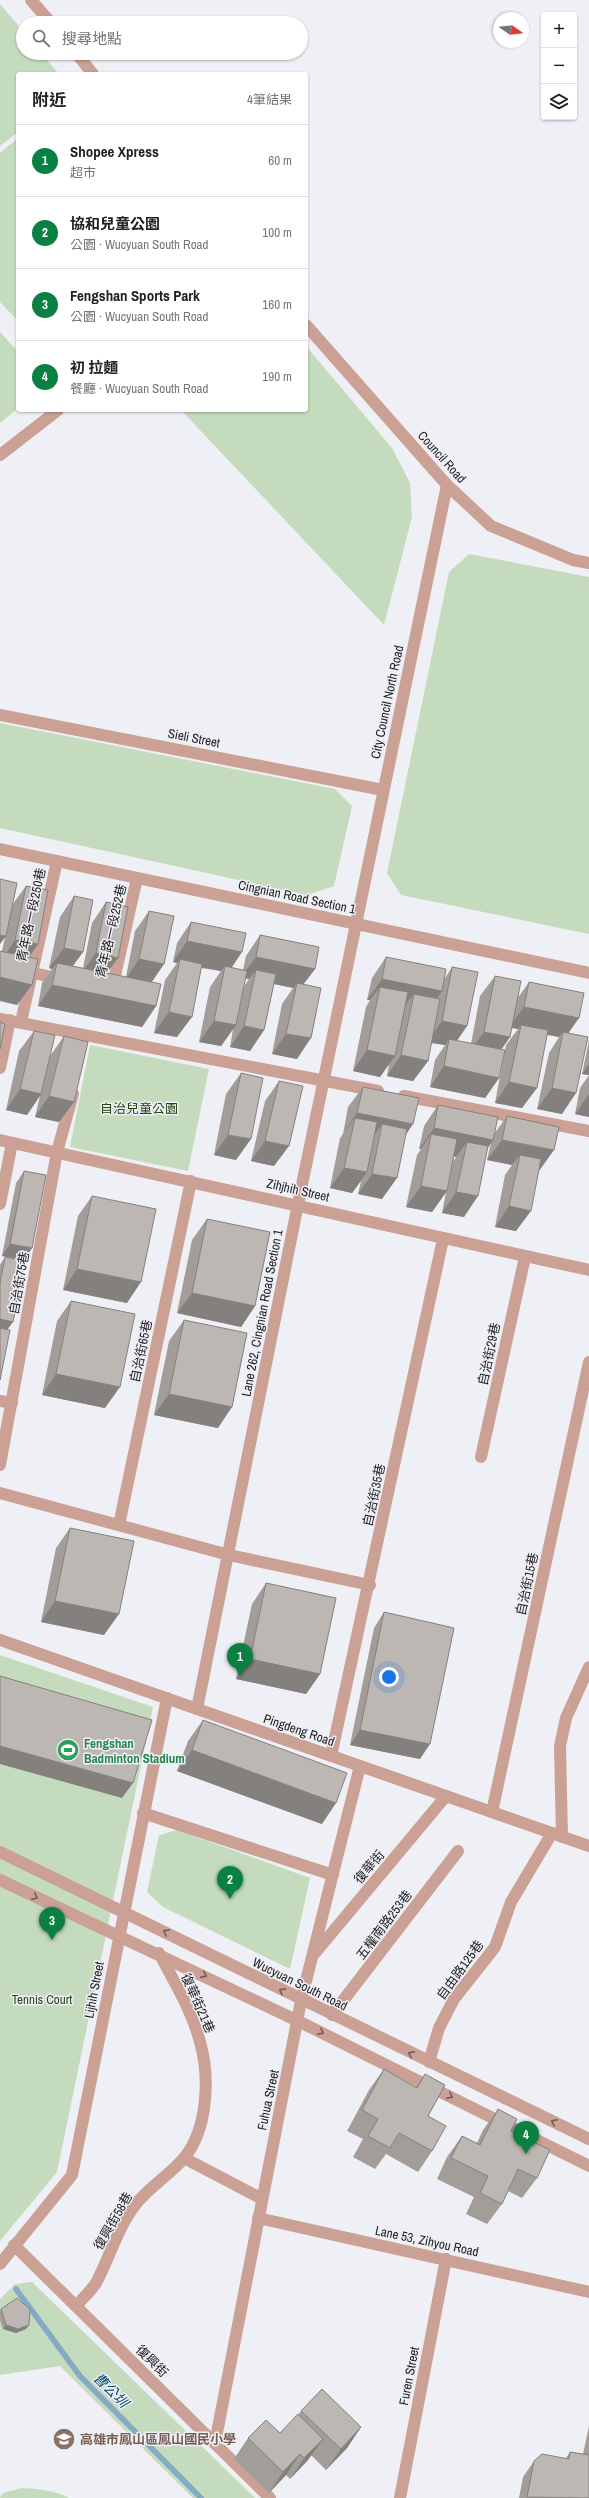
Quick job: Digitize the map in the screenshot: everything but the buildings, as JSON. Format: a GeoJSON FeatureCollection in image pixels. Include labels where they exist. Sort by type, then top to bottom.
{"type":"FeatureCollection","features":[{"type":"Feature","properties":{"kind":"street"},"geometry":{"type":"LineString","coordinates":[[31,0],[45,16]]}},
{"type":"Feature","properties":{"kind":"street"},"geometry":{"type":"LineString","coordinates":[[82,60],[91,72]]}},
{"type":"Feature","properties":{"kind":"street","name":"Council Road"},"geometry":{"type":"LineString","coordinates":[[308,327],[447,485],[491,526],[573,560],[589,563]]}},
{"type":"Feature","properties":{"kind":"street"},"geometry":{"type":"LineString","coordinates":[[0,455],[55,412]]}},
{"type":"Feature","properties":{"kind":"street","name":"City Council North Road"},"geometry":{"type":"LineString","coordinates":[[357,924],[383,790],[447,485]]}},
{"type":"Feature","properties":{"kind":"street","name":"Sieli Street"},"geometry":{"type":"LineString","coordinates":[[0,715],[383,790]]}},
{"type":"Feature","properties":{"kind":"street","name":"Cingnian Road Section 1"},"geometry":{"type":"LineString","coordinates":[[0,849],[589,973]]}},
{"type":"Feature","properties":{"kind":"street","name":"青年路一段250巷"},"geometry":{"type":"LineString","coordinates":[[0,1068],[10,1020],[33,974],[57,861]]}},
{"type":"Feature","properties":{"kind":"street","name":"青年路一段252巷"},"geometry":{"type":"LineString","coordinates":[[112,989],[137,878]]}},
{"type":"Feature","properties":{"kind":"street","name":"Lane 262, Cingnian Road Section 1"},"geometry":{"type":"LineString","coordinates":[[197,1709],[229,1556],[298,1204],[357,924]]}},
{"type":"Feature","properties":{"kind":"street"},"geometry":{"type":"LineString","coordinates":[[0,966],[76,982]]}},
{"type":"Feature","properties":{"kind":"street"},"geometry":{"type":"LineString","coordinates":[[98,986],[126,992]]}},
{"type":"Feature","properties":{"kind":"street"},"geometry":{"type":"LineString","coordinates":[[10,1020],[589,1131]]}},
{"type":"Feature","properties":{"kind":"street"},"geometry":{"type":"LineString","coordinates":[[84,1050],[88,1035]]}},
{"type":"Feature","properties":{"kind":"street","name":"自治街75巷"},"geometry":{"type":"LineString","coordinates":[[0,1465],[6,1402],[57,1152],[77,1079]]}},
{"type":"Feature","properties":{"kind":"street","name":"Zihjhih Street"},"geometry":{"type":"LineString","coordinates":[[0,1140],[298,1204],[443,1239],[589,1270]]}},
{"type":"Feature","properties":{"kind":"street"},"geometry":{"type":"LineString","coordinates":[[0,1204],[12,1143]]}},
{"type":"Feature","properties":{"kind":"street","name":"自治街65巷"},"geometry":{"type":"LineString","coordinates":[[119,1526],[191,1181]]}},
{"type":"Feature","properties":{"kind":"street","name":"自治街35巷"},"geometry":{"type":"LineString","coordinates":[[332,1756],[370,1585],[443,1239]]}},
{"type":"Feature","properties":{"kind":"street","name":"自治街29巷"},"geometry":{"type":"LineString","coordinates":[[481,1457],[525,1257]]}},
{"type":"Feature","properties":{"kind":"street","name":"自治街15巷"},"geometry":{"type":"LineString","coordinates":[[492,1812],[589,1362]]}},
{"type":"Feature","properties":{"kind":"street"},"geometry":{"type":"LineString","coordinates":[[0,1493],[229,1556],[370,1585]]}},
{"type":"Feature","properties":{"kind":"street","name":"Pingdeng Road"},"geometry":{"type":"LineString","coordinates":[[0,1640],[589,1846]]}},
{"type":"Feature","properties":{"kind":"street"},"geometry":{"type":"LineString","coordinates":[[557,1835],[560,1746],[566,1718],[589,1667]]}},
{"type":"Feature","properties":{"kind":"street","name":"Lijhih Street"},"geometry":{"type":"LineString","coordinates":[[0,2264],[72,2175],[123,1911],[167,1698]]}},
{"type":"Feature","properties":{"kind":"street","name":"Fuhua Street"},"geometry":{"type":"LineString","coordinates":[[215,2443],[301,2001],[360,1766]]}},
{"type":"Feature","properties":{"kind":"street","name":"復華街"},"geometry":{"type":"LineString","coordinates":[[313,1956],[446,1796]]}},
{"type":"Feature","properties":{"kind":"street"},"geometry":{"type":"LineString","coordinates":[[143,1813],[333,1875]]}},
{"type":"Feature","properties":{"kind":"street","name":"自由路125巷"},"geometry":{"type":"LineString","coordinates":[[429,2062],[439,2028],[454,1999],[495,1947],[511,1902],[557,1835]]}},
{"type":"Feature","properties":{"kind":"street","name":"五權南路253巷"},"geometry":{"type":"LineString","coordinates":[[332,2015],[458,1851]]}},
{"type":"Feature","properties":{"kind":"street","name":"Wucyuan South Road"},"geometry":{"type":"LineString","coordinates":[[0,1852],[123,1911],[301,2001],[589,2139]]}},
{"type":"Feature","properties":{"kind":"street"},"geometry":{"type":"LineString","coordinates":[[0,1880],[298,2021],[589,2166]]}},
{"type":"Feature","properties":{"kind":"street","name":"復華街21巷"},"geometry":{"type":"LineString","coordinates":[[159,1954],[182,1998],[201,2050],[206,2088],[203,2122],[184,2158]]}},
{"type":"Feature","properties":{"kind":"street"},"geometry":{"type":"LineString","coordinates":[[184,2158],[262,2199]]}},
{"type":"Feature","properties":{"kind":"street","name":"復興街58巷"},"geometry":{"type":"LineString","coordinates":[[76,2306],[95,2284],[117,2235],[135,2205],[157,2180],[184,2158]]}},
{"type":"Feature","properties":{"kind":"street","name":"Lane 53, Zihyou Road"},"geometry":{"type":"LineString","coordinates":[[258,2218],[589,2292]]}},
{"type":"Feature","properties":{"kind":"street","name":"復興街"},"geometry":{"type":"LineString","coordinates":[[14,2246],[270,2498]]}},
{"type":"Feature","properties":{"kind":"street","name":"Furen Street"},"geometry":{"type":"LineString","coordinates":[[400,2498],[446,2259]]}},
{"type":"Feature","properties":{"kind":"green space"},"geometry":{"type":"Polygon","coordinates":[[[0,4],[16,23],[16,60],[47,60],[57,72],[16,72],[16,134],[0,146],[0,4]]]}},
{"type":"Feature","properties":{"kind":"green space"},"geometry":{"type":"Polygon","coordinates":[[[16,140],[16,319],[0,302],[0,153],[16,140]]]}},
{"type":"Feature","properties":{"kind":"green space"},"geometry":{"type":"Polygon","coordinates":[[[0,332],[16,350],[16,410],[0,423],[0,332]]]}},
{"type":"Feature","properties":{"kind":"green space"},"geometry":{"type":"Polygon","coordinates":[[[308,348],[392,448],[410,483],[412,517],[384,625],[183,412],[308,412],[308,348]]]}},
{"type":"Feature","properties":{"kind":"green space"},"geometry":{"type":"Polygon","coordinates":[[[469,554],[589,577],[589,934],[401,895],[387,873],[449,572],[469,554]]]}},
{"type":"Feature","properties":{"kind":"green space"},"geometry":{"type":"Polygon","coordinates":[[[0,723],[335,789],[352,806],[334,886],[307,895],[0,828],[0,723]]]}},
{"type":"Feature","properties":{"kind":"green space","name":"自治兒童公園"},"geometry":{"type":"Polygon","coordinates":[[[90,1045],[209,1069],[188,1171],[70,1147],[90,1045]]]}},
{"type":"Feature","properties":{"kind":"green space","name":"Tennis Court"},"geometry":{"type":"Polygon","coordinates":[[[0,1655],[153,1707],[57,2172],[0,2241],[0,1655]]]}},
{"type":"Feature","properties":{"kind":"green space"},"geometry":{"type":"Polygon","coordinates":[[[177,1830],[310,1878],[290,1969],[163,1907],[147,1892],[159,1835],[177,1830]]]}},
{"type":"Feature","properties":{"kind":"green space"},"geometry":{"type":"Polygon","coordinates":[[[32,2282],[255,2498],[193,2498],[60,2366],[0,2375],[0,2299],[15,2284],[32,2282]]]}},
{"type":"Feature","properties":{"kind":"green space"},"geometry":{"type":"Polygon","coordinates":[[[22,2488],[40,2489],[69,2498],[0,2498],[3,2493],[22,2488]]]}},
{"type":"Feature","properties":{"kind":"waterway","name":"曹公圳"},"geometry":{"type":"LineString","coordinates":[[16,2289],[80,2376],[201,2498]]}},
{"type":"Feature","properties":{"kind":"place","name":"Shopee Xpress"},"geometry":{"type":"Point","coordinates":[240,1676]}},
{"type":"Feature","properties":{"kind":"place","name":"Fengshan Badminton Stadium"},"geometry":{"type":"Point","coordinates":[68,1750]}},
{"type":"Feature","properties":{"kind":"place","name":"協和兒童公園"},"geometry":{"type":"Point","coordinates":[230,1899]}},
{"type":"Feature","properties":{"kind":"place","name":"Fengshan Sports Park"},"geometry":{"type":"Point","coordinates":[52,1940]}},
{"type":"Feature","properties":{"kind":"place","name":"初 拉麵"},"geometry":{"type":"Point","coordinates":[526,2154]}},
{"type":"Feature","properties":{"kind":"place","name":"高雄市鳳山區鳳山國民小學"},"geometry":{"type":"Point","coordinates":[64,2439]}}]}
